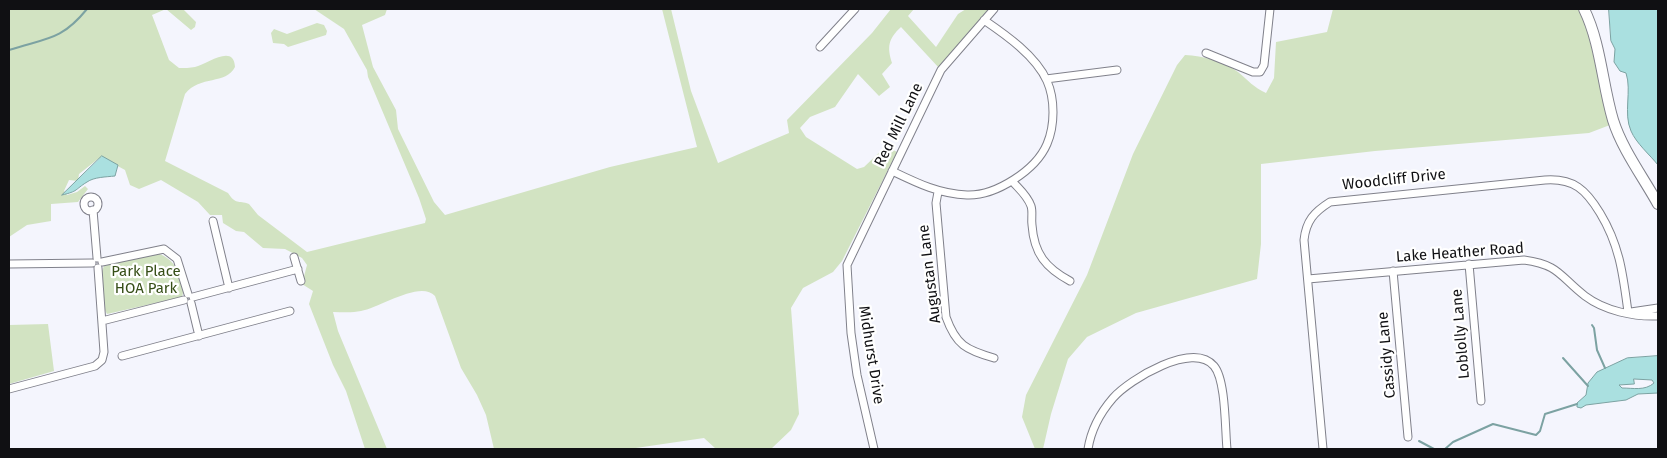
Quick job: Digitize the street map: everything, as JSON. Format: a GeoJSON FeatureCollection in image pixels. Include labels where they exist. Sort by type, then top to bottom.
{"type":"FeatureCollection","features":[{"type":"Feature","properties":{"kind":"street"},"geometry":{"type":"LineString","coordinates":[[820,47],[855,9]]}},
{"type":"Feature","properties":{"kind":"street","name":"Red Mill Lane"},"geometry":{"type":"LineString","coordinates":[[847,265],[941,70],[994,9]]}},
{"type":"Feature","properties":{"kind":"street"},"geometry":{"type":"LineString","coordinates":[[1206,53],[1254,72],[1260,72],[1264,65],[1270,9]]}},
{"type":"Feature","properties":{"kind":"street"},"geometry":{"type":"LineString","coordinates":[[1584,9],[1598,49],[1614,122],[1623,143],[1658,204]]}},
{"type":"Feature","properties":{"kind":"street"},"geometry":{"type":"LineString","coordinates":[[892,171],[938,192],[969,195],[992,192],[1012,181],[1032,163],[1047,144],[1053,116],[1052,96],[1046,79],[1032,60],[984,20]]}},
{"type":"Feature","properties":{"kind":"street"},"geometry":{"type":"LineString","coordinates":[[1046,79],[1117,70]]}},
{"type":"Feature","properties":{"kind":"street","name":"Woodcliff Drive"},"geometry":{"type":"LineString","coordinates":[[1323,449],[1304,240],[1305,228],[1312,215],[1330,202],[1557,179],[1580,186],[1589,195],[1609,227],[1620,255],[1628,312]]}},
{"type":"Feature","properties":{"kind":"street"},"geometry":{"type":"LineString","coordinates":[[1012,181],[1027,197],[1032,208],[1032,226],[1038,251],[1052,271],[1070,281]]}},
{"type":"Feature","properties":{"kind":"street","name":"Augustan Lane"},"geometry":{"type":"LineString","coordinates":[[938,192],[936,203],[946,317],[960,344],[975,353],[994,358]]}},
{"type":"Feature","properties":{"kind":"street"},"geometry":{"type":"LineString","coordinates":[[9,389],[100,363],[104,352],[93,210]]}},
{"type":"Feature","properties":{"kind":"street"},"geometry":{"type":"LineString","coordinates":[[213,221],[229,288]]}},
{"type":"Feature","properties":{"kind":"street"},"geometry":{"type":"LineString","coordinates":[[9,264],[97,263],[164,249],[177,259],[199,336]]}},
{"type":"Feature","properties":{"kind":"street"},"geometry":{"type":"LineString","coordinates":[[294,257],[301,281]]}},
{"type":"Feature","properties":{"kind":"street","name":"Lake Heather Road"},"geometry":{"type":"LineString","coordinates":[[1308,279],[1524,260],[1537,262],[1560,272],[1584,296],[1611,310],[1644,316],[1658,316]]}},
{"type":"Feature","properties":{"kind":"street","name":"Loblolly Lane"},"geometry":{"type":"LineString","coordinates":[[1469,264],[1481,401]]}},
{"type":"Feature","properties":{"kind":"street","name":"Midhurst Drive"},"geometry":{"type":"LineString","coordinates":[[847,265],[851,333],[857,375],[874,449]]}},
{"type":"Feature","properties":{"kind":"street"},"geometry":{"type":"LineString","coordinates":[[102,321],[298,269]]}},
{"type":"Feature","properties":{"kind":"street","name":"Cassidy Lane"},"geometry":{"type":"LineString","coordinates":[[1393,272],[1408,437]]}},
{"type":"Feature","properties":{"kind":"street","name":"Lake Heather Road"},"geometry":{"type":"LineString","coordinates":[[1628,312],[1658,308]]}},
{"type":"Feature","properties":{"kind":"street"},"geometry":{"type":"LineString","coordinates":[[122,356],[290,311]]}},
{"type":"Feature","properties":{"kind":"street"},"geometry":{"type":"LineString","coordinates":[[1088,449],[1094,426],[1114,397],[1128,385],[1144,376],[1190,356],[1200,357],[1208,361],[1220,376],[1227,449]]}},
{"type":"Feature","properties":{"kind":"green space"},"geometry":{"type":"Polygon","coordinates":[[[9,9],[166,9],[152,15],[169,60],[179,68],[195,67],[219,57],[230,56],[235,67],[231,73],[198,84],[185,94],[165,161],[228,193],[235,201],[249,204],[258,215],[307,252],[425,223],[426,219],[368,77],[367,70],[344,29],[314,9],[387,9],[385,15],[362,25],[373,67],[396,110],[398,129],[434,202],[445,215],[610,167],[697,147],[662,9],[671,9],[691,91],[718,163],[789,133],[787,120],[872,33],[891,9],[914,9],[908,16],[936,47],[958,14],[966,9],[989,9],[939,68],[901,27],[891,39],[889,52],[892,63],[882,74],[890,87],[879,96],[858,74],[835,107],[810,117],[800,128],[806,137],[857,169],[864,167],[886,146],[897,152],[842,261],[833,272],[803,288],[791,308],[799,414],[791,430],[771,449],[716,449],[704,438],[629,449],[494,449],[486,415],[461,368],[435,296],[428,292],[420,291],[400,296],[361,311],[333,312],[338,331],[387,449],[365,449],[346,391],[333,365],[309,304],[313,291],[302,284],[307,265],[302,258],[285,249],[263,248],[244,232],[236,231],[223,223],[222,215],[210,215],[198,202],[161,180],[139,189],[130,185],[125,170],[103,158],[98,159],[79,174],[78,181],[69,180],[64,191],[67,195],[77,192],[85,186],[88,189],[78,202],[51,204],[51,221],[27,225],[9,237],[9,9]]]}},
{"type":"Feature","properties":{"kind":"green space"},"geometry":{"type":"Polygon","coordinates":[[[166,9],[183,9],[196,22],[195,27],[191,30],[166,9]]]}},
{"type":"Feature","properties":{"kind":"green space"},"geometry":{"type":"Polygon","coordinates":[[[1333,9],[1579,9],[1585,21],[1610,125],[1589,133],[1375,151],[1261,164],[1261,244],[1257,279],[1136,313],[1087,337],[1068,359],[1051,414],[1043,449],[1035,449],[1022,417],[1026,395],[1087,275],[1133,154],[1177,65],[1185,55],[1213,60],[1232,68],[1266,93],[1274,78],[1276,42],[1327,32],[1333,9]]]}},
{"type":"Feature","properties":{"kind":"green space"},"geometry":{"type":"Polygon","coordinates":[[[317,23],[324,25],[327,31],[326,35],[288,47],[284,44],[273,43],[271,33],[274,29],[287,34],[317,23]]]}},
{"type":"Feature","properties":{"kind":"green space","name":"Park Place HOA Park"},"geometry":{"type":"Polygon","coordinates":[[[155,253],[168,258],[178,270],[183,284],[182,297],[107,314],[101,274],[104,266],[155,253]]]}},
{"type":"Feature","properties":{"kind":"green space"},"geometry":{"type":"Polygon","coordinates":[[[48,324],[54,371],[9,384],[9,325],[48,324]]]}},
{"type":"Feature","properties":{"kind":"water"},"geometry":{"type":"Polygon","coordinates":[[[1609,9],[1658,9],[1658,165],[1636,140],[1631,131],[1627,109],[1628,80],[1626,73],[1620,71],[1614,62],[1615,49],[1611,41],[1609,9]]]}},
{"type":"Feature","properties":{"kind":"water"},"geometry":{"type":"Polygon","coordinates":[[[102,156],[118,165],[115,176],[93,179],[74,191],[62,195],[102,156]]]}},
{"type":"Feature","properties":{"kind":"water"},"geometry":{"type":"Polygon","coordinates":[[[1658,356],[1658,393],[1638,394],[1626,400],[1586,405],[1581,408],[1577,407],[1577,403],[1586,395],[1588,383],[1597,372],[1627,358],[1658,356]],[[1634,379],[1634,384],[1619,385],[1622,388],[1643,388],[1654,383],[1652,380],[1634,379]]]}},
{"type":"Feature","properties":{"kind":"waterway"},"geometry":{"type":"LineString","coordinates":[[9,50],[61,33],[87,9]]}},
{"type":"Feature","properties":{"kind":"waterway"},"geometry":{"type":"LineString","coordinates":[[1592,325],[1597,350],[1605,368]]}},
{"type":"Feature","properties":{"kind":"waterway"},"geometry":{"type":"LineString","coordinates":[[1563,358],[1588,386]]}},
{"type":"Feature","properties":{"kind":"waterway"},"geometry":{"type":"LineString","coordinates":[[1445,449],[1453,442],[1493,424],[1536,435],[1540,431],[1545,414],[1577,404]]}},
{"type":"Feature","properties":{"kind":"waterway"},"geometry":{"type":"LineString","coordinates":[[1419,441],[1434,449]]}}]}
